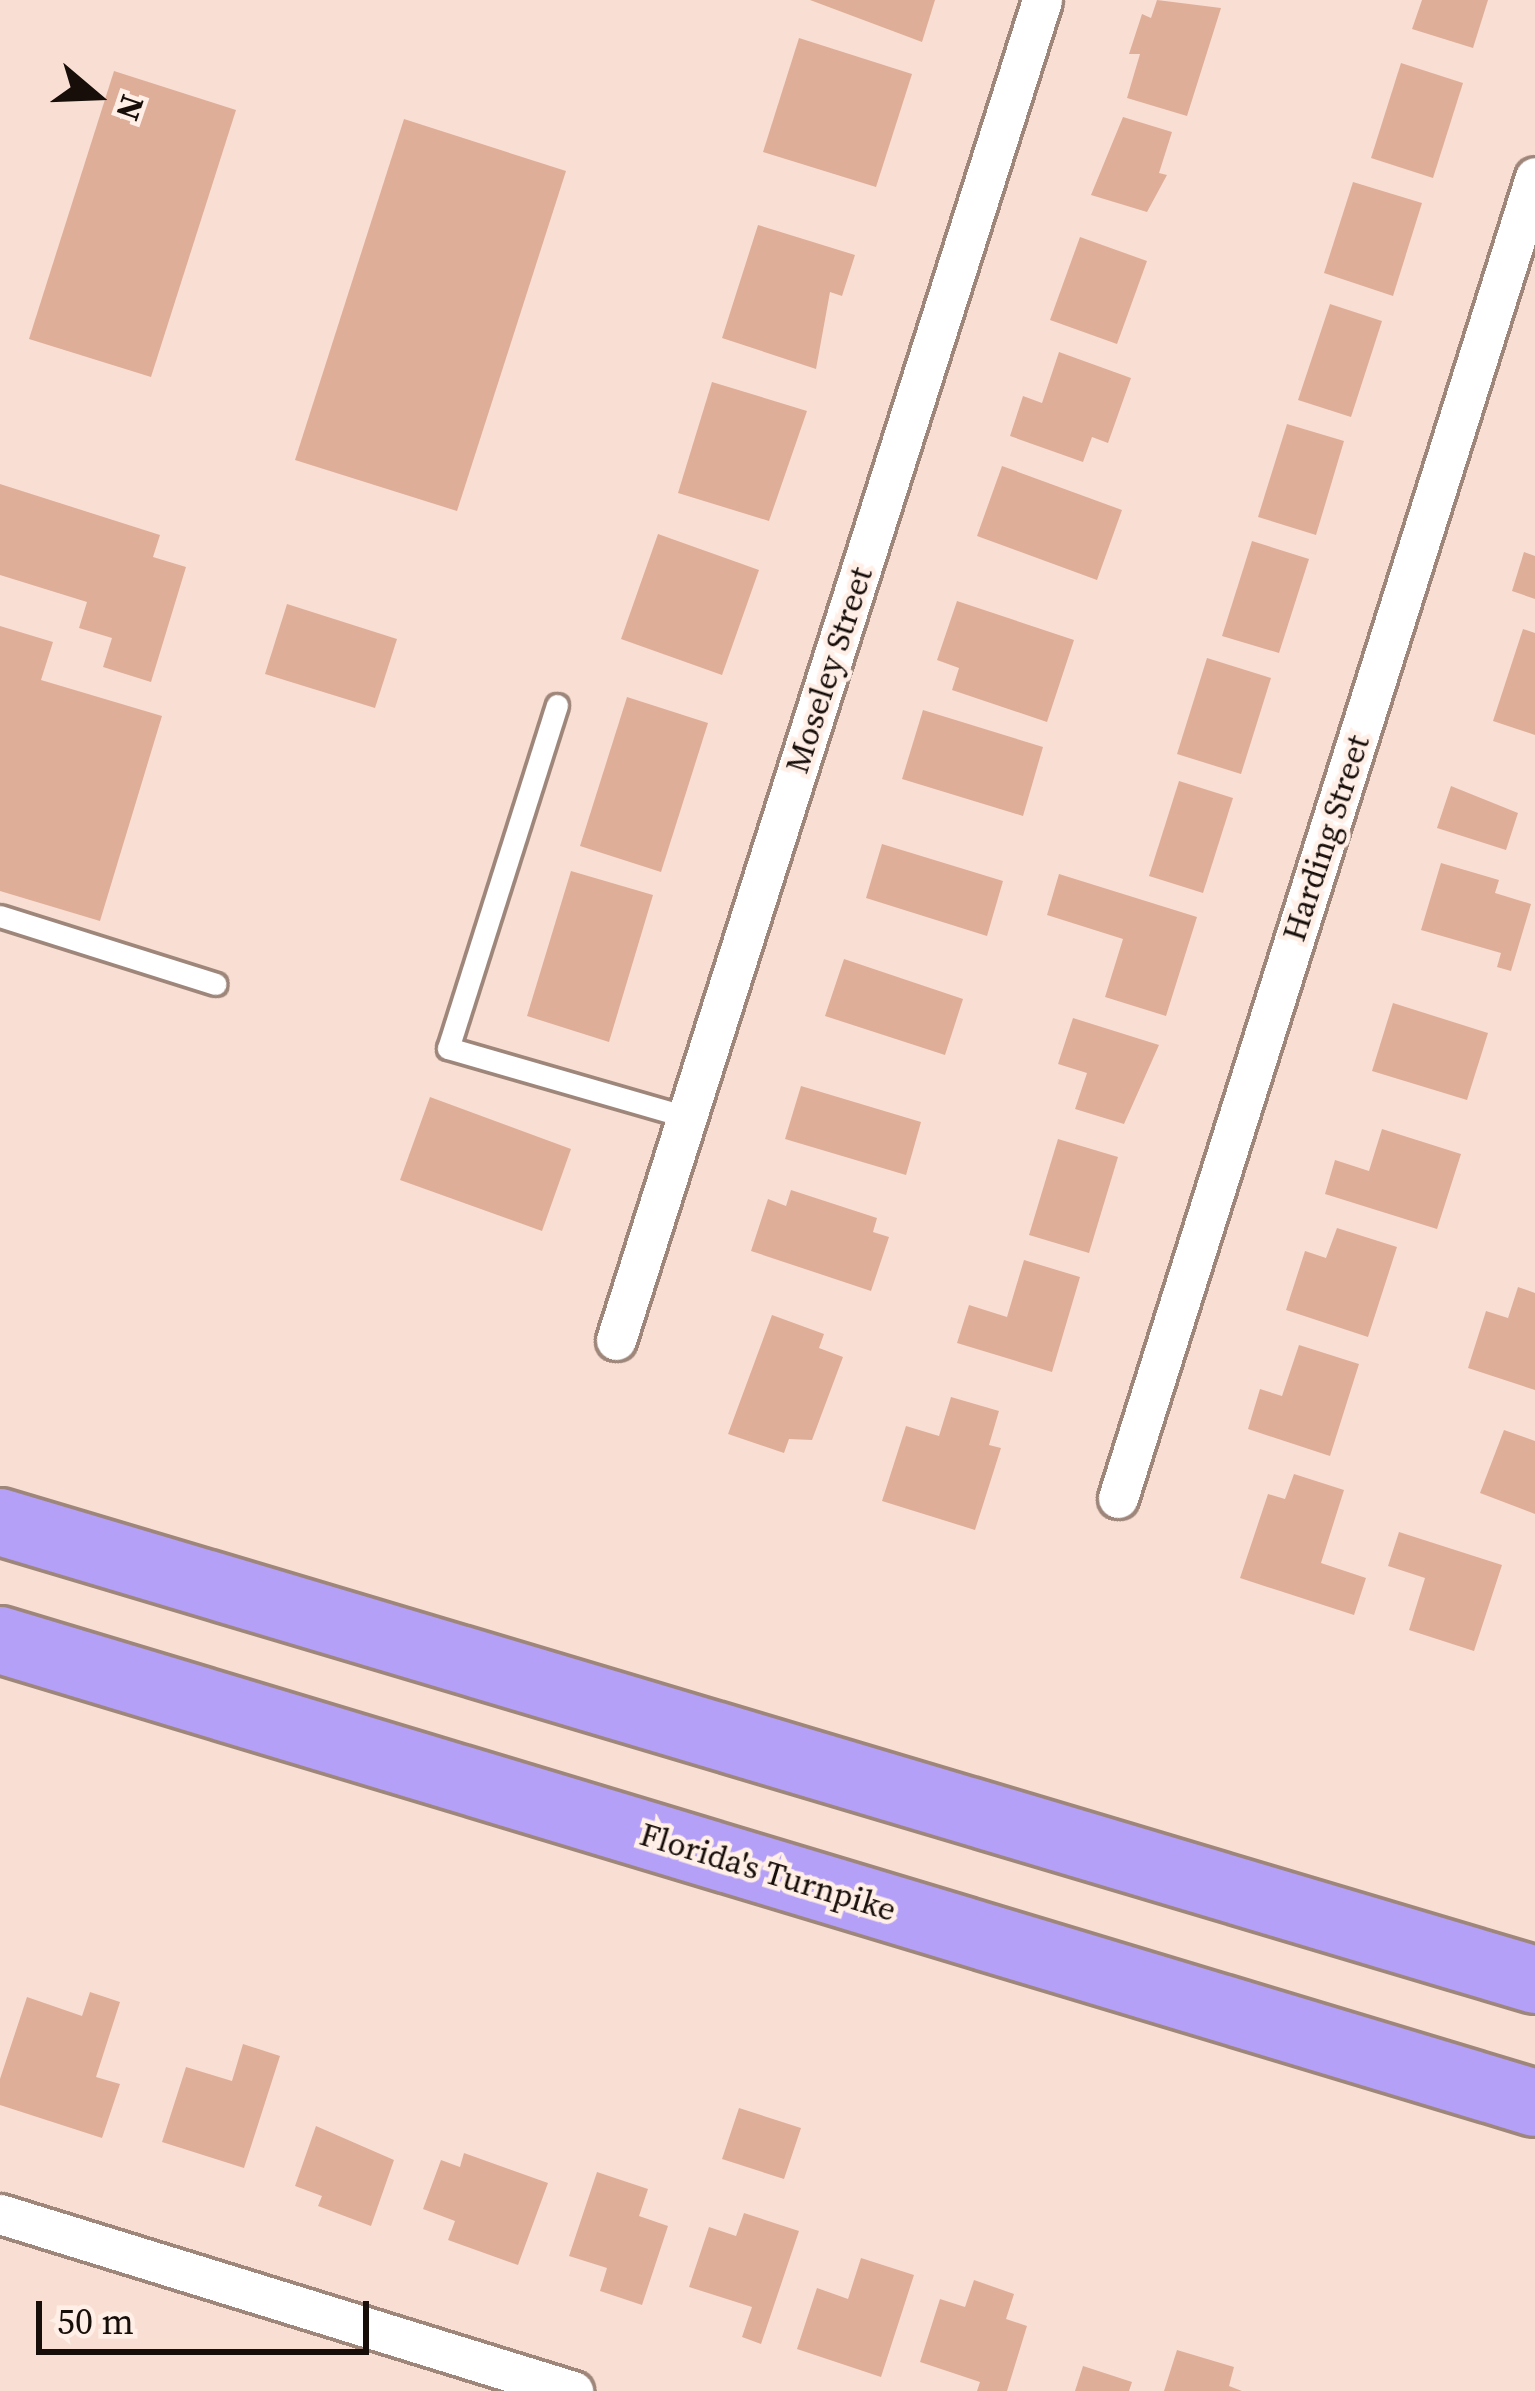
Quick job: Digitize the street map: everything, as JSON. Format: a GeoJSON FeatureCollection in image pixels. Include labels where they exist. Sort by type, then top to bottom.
{"type":"FeatureCollection","features":[{"type":"Feature","properties":{"kind":"highway"},"geometry":{"type":"LineString","coordinates":[[0,1522],[1535,1980]]}},
{"type":"Feature","properties":{"kind":"highway","name":"Florida's Turnpike"},"geometry":{"type":"LineString","coordinates":[[0,1640],[1535,2103]]}},
{"type":"Feature","properties":{"kind":"street","name":"Moseley Street"},"geometry":{"type":"LineString","coordinates":[[616,1340],[1042,0]]}},
{"type":"Feature","properties":{"kind":"street","name":"Harding Street"},"geometry":{"type":"LineString","coordinates":[[1118,1498],[1535,177]]}},
{"type":"Feature","properties":{"kind":"street"},"geometry":{"type":"LineString","coordinates":[[0,2215],[573,2391]]}},
{"type":"Feature","properties":{"kind":"lane"},"geometry":{"type":"LineString","coordinates":[[556,705],[448,1048],[687,1117]]}},
{"type":"Feature","properties":{"kind":"lane"},"geometry":{"type":"LineString","coordinates":[[0,916],[216,984]]}},
{"type":"Feature","properties":{"kind":"building"},"geometry":{"type":"Polygon","coordinates":[[[810,0],[935,0],[922,42],[810,0]]]}},
{"type":"Feature","properties":{"kind":"building"},"geometry":{"type":"Polygon","coordinates":[[[1157,0],[1221,8],[1187,116],[1127,98],[1140,54],[1129,54],[1142,14],[1151,18],[1157,0]]]}},
{"type":"Feature","properties":{"kind":"building"},"geometry":{"type":"Polygon","coordinates":[[[1422,0],[1488,0],[1473,48],[1412,29],[1422,0]]]}},
{"type":"Feature","properties":{"kind":"building"},"geometry":{"type":"Polygon","coordinates":[[[799,38],[912,74],[876,187],[763,152],[799,38]]]}},
{"type":"Feature","properties":{"kind":"building"},"geometry":{"type":"Polygon","coordinates":[[[1401,63],[1463,83],[1433,178],[1371,158],[1401,63]]]}},
{"type":"Feature","properties":{"kind":"building"},"geometry":{"type":"Polygon","coordinates":[[[114,71],[236,110],[151,377],[29,339],[114,71]]]}},
{"type":"Feature","properties":{"kind":"building"},"geometry":{"type":"Polygon","coordinates":[[[1123,117],[1172,132],[1159,173],[1167,175],[1147,212],[1091,195],[1123,117]]]}},
{"type":"Feature","properties":{"kind":"building"},"geometry":{"type":"Polygon","coordinates":[[[404,119],[566,171],[457,511],[295,460],[404,119]]]}},
{"type":"Feature","properties":{"kind":"building"},"geometry":{"type":"Polygon","coordinates":[[[1353,182],[1422,203],[1393,296],[1324,273],[1353,182]]]}},
{"type":"Feature","properties":{"kind":"building"},"geometry":{"type":"Polygon","coordinates":[[[758,225],[855,255],[842,296],[830,292],[816,369],[722,338],[758,225]]]}},
{"type":"Feature","properties":{"kind":"building"},"geometry":{"type":"Polygon","coordinates":[[[1080,237],[1147,261],[1117,344],[1050,320],[1080,237]]]}},
{"type":"Feature","properties":{"kind":"building"},"geometry":{"type":"Polygon","coordinates":[[[1330,304],[1382,321],[1351,417],[1298,400],[1330,304]]]}},
{"type":"Feature","properties":{"kind":"building"},"geometry":{"type":"Polygon","coordinates":[[[1059,352],[1131,378],[1108,443],[1092,437],[1083,462],[1010,436],[1023,396],[1042,403],[1059,352]]]}},
{"type":"Feature","properties":{"kind":"building"},"geometry":{"type":"Polygon","coordinates":[[[712,382],[807,411],[769,521],[678,493],[712,382]]]}},
{"type":"Feature","properties":{"kind":"building"},"geometry":{"type":"Polygon","coordinates":[[[1287,424],[1344,441],[1316,535],[1258,517],[1287,424]]]}},
{"type":"Feature","properties":{"kind":"building"},"geometry":{"type":"Polygon","coordinates":[[[1002,466],[1122,510],[1097,580],[977,536],[1002,466]]]}},
{"type":"Feature","properties":{"kind":"building"},"geometry":{"type":"Polygon","coordinates":[[[0,484],[160,535],[153,557],[186,567],[151,682],[103,667],[112,638],[79,628],[87,602],[0,575],[0,484]]]}},
{"type":"Feature","properties":{"kind":"building"},"geometry":{"type":"Polygon","coordinates":[[[658,534],[759,570],[722,675],[621,639],[658,534]]]}},
{"type":"Feature","properties":{"kind":"building"},"geometry":{"type":"Polygon","coordinates":[[[1252,541],[1309,559],[1279,653],[1222,636],[1252,541]]]}},
{"type":"Feature","properties":{"kind":"building"},"geometry":{"type":"Polygon","coordinates":[[[1524,552],[1535,556],[1535,599],[1512,591],[1524,552]]]}},
{"type":"Feature","properties":{"kind":"building"},"geometry":{"type":"Polygon","coordinates":[[[957,601],[1074,640],[1047,722],[952,690],[959,668],[937,660],[957,601]]]}},
{"type":"Feature","properties":{"kind":"building"},"geometry":{"type":"Polygon","coordinates":[[[287,604],[397,639],[375,708],[265,674],[287,604]]]}},
{"type":"Feature","properties":{"kind":"building"},"geometry":{"type":"Polygon","coordinates":[[[0,626],[53,642],[41,680],[162,716],[100,921],[0,891],[0,626]]]}},
{"type":"Feature","properties":{"kind":"building"},"geometry":{"type":"Polygon","coordinates":[[[1523,629],[1535,633],[1535,735],[1493,721],[1523,629]]]}},
{"type":"Feature","properties":{"kind":"building"},"geometry":{"type":"Polygon","coordinates":[[[1207,658],[1271,678],[1241,774],[1177,754],[1207,658]]]}},
{"type":"Feature","properties":{"kind":"building"},"geometry":{"type":"Polygon","coordinates":[[[627,697],[708,723],[661,872],[580,846],[627,697]]]}},
{"type":"Feature","properties":{"kind":"building"},"geometry":{"type":"Polygon","coordinates":[[[923,710],[1043,747],[1023,816],[902,779],[923,710]]]}},
{"type":"Feature","properties":{"kind":"building"},"geometry":{"type":"Polygon","coordinates":[[[1179,781],[1233,798],[1203,893],[1149,876],[1179,781]]]}},
{"type":"Feature","properties":{"kind":"building"},"geometry":{"type":"Polygon","coordinates":[[[1451,786],[1518,813],[1506,850],[1437,828],[1451,786]]]}},
{"type":"Feature","properties":{"kind":"building"},"geometry":{"type":"Polygon","coordinates":[[[882,844],[1003,881],[987,936],[866,898],[882,844]]]}},
{"type":"Feature","properties":{"kind":"building"},"geometry":{"type":"Polygon","coordinates":[[[1441,863],[1499,880],[1495,893],[1531,904],[1511,971],[1497,967],[1501,953],[1421,930],[1441,863]]]}},
{"type":"Feature","properties":{"kind":"building"},"geometry":{"type":"Polygon","coordinates":[[[571,871],[653,895],[609,1042],[527,1016],[571,871]]]}},
{"type":"Feature","properties":{"kind":"building"},"geometry":{"type":"Polygon","coordinates":[[[1059,874],[1197,917],[1166,1016],[1105,997],[1123,939],[1047,915],[1059,874]]]}},
{"type":"Feature","properties":{"kind":"building"},"geometry":{"type":"Polygon","coordinates":[[[844,959],[963,999],[945,1055],[825,1016],[844,959]]]}},
{"type":"Feature","properties":{"kind":"building"},"geometry":{"type":"Polygon","coordinates":[[[1393,1003],[1488,1033],[1467,1100],[1372,1071],[1393,1003]]]}},
{"type":"Feature","properties":{"kind":"building"},"geometry":{"type":"Polygon","coordinates":[[[1073,1018],[1159,1045],[1124,1124],[1075,1109],[1087,1073],[1058,1064],[1073,1018]]]}},
{"type":"Feature","properties":{"kind":"building"},"geometry":{"type":"Polygon","coordinates":[[[801,1086],[921,1122],[906,1175],[785,1139],[801,1086]]]}},
{"type":"Feature","properties":{"kind":"building"},"geometry":{"type":"Polygon","coordinates":[[[430,1097],[571,1149],[542,1231],[400,1180],[430,1097]]]}},
{"type":"Feature","properties":{"kind":"building"},"geometry":{"type":"Polygon","coordinates":[[[1382,1129],[1461,1154],[1437,1229],[1325,1194],[1335,1160],[1369,1171],[1382,1129]]]}},
{"type":"Feature","properties":{"kind":"building"},"geometry":{"type":"Polygon","coordinates":[[[1058,1139],[1118,1157],[1089,1253],[1029,1235],[1058,1139]]]}},
{"type":"Feature","properties":{"kind":"building"},"geometry":{"type":"Polygon","coordinates":[[[791,1190],[877,1218],[873,1232],[889,1237],[871,1291],[751,1251],[768,1199],[786,1206],[791,1190]]]}},
{"type":"Feature","properties":{"kind":"building"},"geometry":{"type":"Polygon","coordinates":[[[1337,1228],[1397,1247],[1368,1337],[1286,1310],[1305,1251],[1326,1258],[1337,1228]]]}},
{"type":"Feature","properties":{"kind":"building"},"geometry":{"type":"Polygon","coordinates":[[[1024,1260],[1080,1277],[1052,1372],[957,1343],[969,1305],[1007,1317],[1024,1260]]]}},
{"type":"Feature","properties":{"kind":"building"},"geometry":{"type":"Polygon","coordinates":[[[1518,1287],[1535,1293],[1535,1390],[1468,1368],[1486,1311],[1508,1318],[1518,1287]]]}},
{"type":"Feature","properties":{"kind":"building"},"geometry":{"type":"Polygon","coordinates":[[[772,1315],[824,1334],[819,1348],[843,1357],[812,1440],[789,1439],[784,1453],[728,1434],[772,1315]]]}},
{"type":"Feature","properties":{"kind":"building"},"geometry":{"type":"Polygon","coordinates":[[[1299,1345],[1359,1364],[1330,1456],[1248,1429],[1260,1389],[1282,1396],[1299,1345]]]}},
{"type":"Feature","properties":{"kind":"building"},"geometry":{"type":"Polygon","coordinates":[[[951,1397],[999,1411],[989,1445],[1001,1448],[975,1530],[882,1501],[906,1426],[939,1436],[951,1397]]]}},
{"type":"Feature","properties":{"kind":"building"},"geometry":{"type":"Polygon","coordinates":[[[1504,1430],[1535,1441],[1535,1514],[1480,1493],[1504,1430]]]}},
{"type":"Feature","properties":{"kind":"building"},"geometry":{"type":"Polygon","coordinates":[[[1294,1474],[1344,1490],[1321,1563],[1366,1578],[1354,1615],[1240,1578],[1268,1494],[1285,1499],[1294,1474]]]}},
{"type":"Feature","properties":{"kind":"building"},"geometry":{"type":"Polygon","coordinates":[[[1399,1532],[1502,1565],[1474,1651],[1409,1630],[1425,1578],[1388,1566],[1399,1532]]]}},
{"type":"Feature","properties":{"kind":"building"},"geometry":{"type":"Polygon","coordinates":[[[90,1992],[120,2002],[96,2077],[120,2084],[102,2138],[0,2105],[0,2079],[27,1997],[82,2016],[90,1992]]]}},
{"type":"Feature","properties":{"kind":"building"},"geometry":{"type":"Polygon","coordinates":[[[243,2044],[280,2056],[244,2168],[162,2142],[186,2067],[232,2081],[243,2044]]]}},
{"type":"Feature","properties":{"kind":"building"},"geometry":{"type":"Polygon","coordinates":[[[739,2108],[801,2128],[784,2179],[722,2159],[739,2108]]]}},
{"type":"Feature","properties":{"kind":"building"},"geometry":{"type":"Polygon","coordinates":[[[316,2126],[394,2160],[371,2226],[318,2206],[322,2196],[295,2186],[316,2126]]]}},
{"type":"Feature","properties":{"kind":"building"},"geometry":{"type":"Polygon","coordinates":[[[464,2153],[548,2183],[518,2265],[448,2240],[455,2221],[423,2209],[441,2160],[460,2167],[464,2153]]]}},
{"type":"Feature","properties":{"kind":"building"},"geometry":{"type":"Polygon","coordinates":[[[597,2172],[648,2189],[639,2216],[668,2226],[642,2305],[600,2291],[607,2268],[569,2256],[597,2172]]]}},
{"type":"Feature","properties":{"kind":"building"},"geometry":{"type":"Polygon","coordinates":[[[744,2213],[799,2231],[761,2344],[742,2337],[752,2307],[689,2287],[709,2227],[736,2236],[744,2213]]]}},
{"type":"Feature","properties":{"kind":"building"},"geometry":{"type":"Polygon","coordinates":[[[861,2258],[914,2275],[881,2377],[797,2349],[817,2288],[848,2299],[861,2258]]]}},
{"type":"Feature","properties":{"kind":"building"},"geometry":{"type":"Polygon","coordinates":[[[974,2280],[1014,2294],[1006,2319],[1027,2326],[1007,2391],[977,2391],[980,2382],[920,2362],[940,2299],[965,2307],[974,2280]]]}},
{"type":"Feature","properties":{"kind":"building"},"geometry":{"type":"Polygon","coordinates":[[[1177,2350],[1234,2367],[1229,2386],[1242,2391],[1164,2391],[1177,2350]]]}},
{"type":"Feature","properties":{"kind":"building"},"geometry":{"type":"Polygon","coordinates":[[[1083,2366],[1132,2382],[1129,2391],[1075,2391],[1083,2366]]]}}]}
